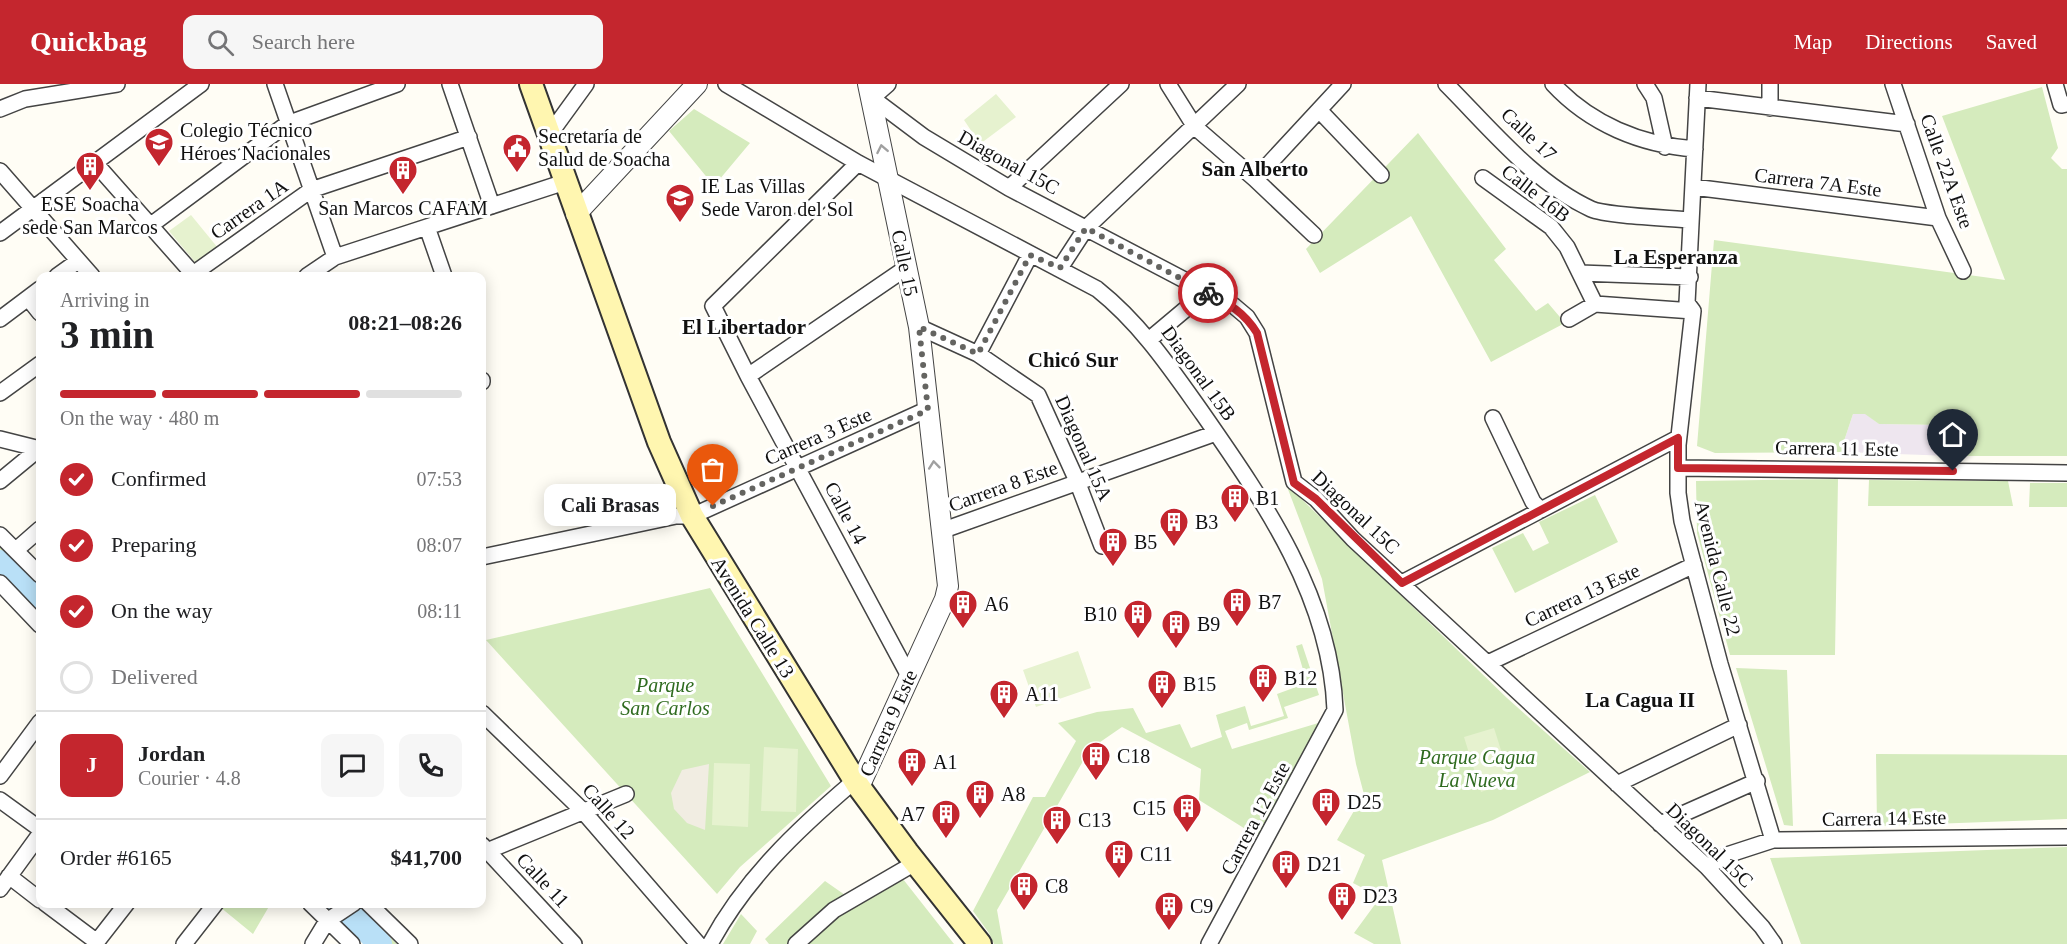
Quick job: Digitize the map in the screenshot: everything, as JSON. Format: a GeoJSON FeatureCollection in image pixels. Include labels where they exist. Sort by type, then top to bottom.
{"type":"FeatureCollection","features":[{"type":"Feature","properties":{"kind":"main road","name":"Avenida Calle 13"},"geometry":{"type":"LineString","coordinates":[[531,84],[659,442],[692,516],[859,787],[980,944]]}},
{"type":"Feature","properties":{"kind":"street"},"geometry":{"type":"LineString","coordinates":[[0,110],[25,99],[117,84]]}},
{"type":"Feature","properties":{"kind":"street"},"geometry":{"type":"LineString","coordinates":[[0,233],[201,84]]}},
{"type":"Feature","properties":{"kind":"street"},"geometry":{"type":"LineString","coordinates":[[275,84],[335,257]]}},
{"type":"Feature","properties":{"kind":"street"},"geometry":{"type":"LineString","coordinates":[[151,225],[287,124],[397,84]]}},
{"type":"Feature","properties":{"kind":"street"},"geometry":{"type":"LineString","coordinates":[[450,84],[492,206]]}},
{"type":"Feature","properties":{"kind":"street"},"geometry":{"type":"LineString","coordinates":[[549,135],[586,84]]}},
{"type":"Feature","properties":{"kind":"street"},"geometry":{"type":"LineString","coordinates":[[576,214],[697,84]]}},
{"type":"Feature","properties":{"kind":"street","name":"Diagonal 15B"},"geometry":{"type":"LineString","coordinates":[[726,84],[858,163],[1030,255],[1060,268],[1116,304],[1150,339],[1257,491],[1291,551],[1310,592],[1333,677],[1335,710]]}},
{"type":"Feature","properties":{"kind":"street"},"geometry":{"type":"LineString","coordinates":[[870,91],[888,84]]}},
{"type":"Feature","properties":{"kind":"street"},"geometry":{"type":"LineString","coordinates":[[1009,188],[1122,84]]}},
{"type":"Feature","properties":{"kind":"street"},"geometry":{"type":"LineString","coordinates":[[1168,84],[1195,127],[1255,179],[1314,235]]}},
{"type":"Feature","properties":{"kind":"street"},"geometry":{"type":"LineString","coordinates":[[1060,268],[1086,228],[1238,84]]}},
{"type":"Feature","properties":{"kind":"street"},"geometry":{"type":"LineString","coordinates":[[1255,179],[1343,84]]}},
{"type":"Feature","properties":{"kind":"street","name":"Calle 17"},"geometry":{"type":"LineString","coordinates":[[1446,84],[1514,151],[1558,189],[1593,210],[1691,220]]}},
{"type":"Feature","properties":{"kind":"street"},"geometry":{"type":"LineString","coordinates":[[1553,84],[1570,102],[1618,131],[1665,147],[1695,149]]}},
{"type":"Feature","properties":{"kind":"street"},"geometry":{"type":"LineString","coordinates":[[1645,84],[1654,98],[1665,147]]}},
{"type":"Feature","properties":{"kind":"street"},"geometry":{"type":"LineString","coordinates":[[1770,84],[1770,108]]}},
{"type":"Feature","properties":{"kind":"street","name":"Calle 22A Este"},"geometry":{"type":"LineString","coordinates":[[1893,84],[1938,218],[1963,271]]}},
{"type":"Feature","properties":{"kind":"street"},"geometry":{"type":"LineString","coordinates":[[2055,84],[2064,104]]}},
{"type":"Feature","properties":{"kind":"street","name":"Calle 15"},"geometry":{"type":"LineString","coordinates":[[870,91],[919,327],[948,586]]}},
{"type":"Feature","properties":{"kind":"street","name":"Diagonal 15C"},"geometry":{"type":"LineString","coordinates":[[870,91],[915,131],[1009,188],[1234,306],[1247,317],[1257,333],[1294,483],[1316,499],[1402,583],[1707,867],[1762,927],[1774,944]]}},
{"type":"Feature","properties":{"kind":"street"},"geometry":{"type":"LineString","coordinates":[[1698,91],[1770,108],[1908,124]]}},
{"type":"Feature","properties":{"kind":"street","name":"Avenida Calle 22"},"geometry":{"type":"LineString","coordinates":[[1698,91],[1687,303],[1693,311],[1678,438],[1682,521],[1773,840]]}},
{"type":"Feature","properties":{"kind":"street"},"geometry":{"type":"LineString","coordinates":[[1318,110],[1381,175]]}},
{"type":"Feature","properties":{"kind":"street","name":"Carrera 1A"},"geometry":{"type":"LineString","coordinates":[[198,272],[312,190],[469,137]]}},
{"type":"Feature","properties":{"kind":"street"},"geometry":{"type":"LineString","coordinates":[[95,163],[191,272]]}},
{"type":"Feature","properties":{"kind":"street","name":"Calle 14"},"geometry":{"type":"LineString","coordinates":[[858,163],[713,306],[748,376],[909,676]]}},
{"type":"Feature","properties":{"kind":"street"},"geometry":{"type":"LineString","coordinates":[[0,171],[88,272]]}},
{"type":"Feature","properties":{"kind":"street","name":"Calle 16B"},"geometry":{"type":"LineString","coordinates":[[1483,178],[1551,227],[1567,247],[1595,304]]}},
{"type":"Feature","properties":{"kind":"street"},"geometry":{"type":"LineString","coordinates":[[313,272],[335,257],[565,182]]}},
{"type":"Feature","properties":{"kind":"street","name":"Carrera 7A Este"},"geometry":{"type":"LineString","coordinates":[[1693,187],[1938,218]]}},
{"type":"Feature","properties":{"kind":"street"},"geometry":{"type":"LineString","coordinates":[[427,227],[443,272]]}},
{"type":"Feature","properties":{"kind":"street"},"geometry":{"type":"LineString","coordinates":[[978,354],[1030,255]]}},
{"type":"Feature","properties":{"kind":"street"},"geometry":{"type":"LineString","coordinates":[[63,272],[78,261]]}},
{"type":"Feature","properties":{"kind":"street"},"geometry":{"type":"LineString","coordinates":[[748,376],[906,268]]}},
{"type":"Feature","properties":{"kind":"street"},"geometry":{"type":"LineString","coordinates":[[1580,273],[1690,277]]}},
{"type":"Feature","properties":{"kind":"street"},"geometry":{"type":"LineString","coordinates":[[1150,339],[1206,292]]}},
{"type":"Feature","properties":{"kind":"street"},"geometry":{"type":"LineString","coordinates":[[0,319],[34,293]]}},
{"type":"Feature","properties":{"kind":"street"},"geometry":{"type":"LineString","coordinates":[[1569,319],[1595,304],[1693,311]]}},
{"type":"Feature","properties":{"kind":"street","name":"Diagonal 15A"},"geometry":{"type":"LineString","coordinates":[[919,327],[978,354],[1038,395],[1077,481],[1102,546]]}},
{"type":"Feature","properties":{"kind":"street"},"geometry":{"type":"LineString","coordinates":[[0,393],[36,367]]}},
{"type":"Feature","properties":{"kind":"street","name":"Carrera 3 Este"},"geometry":{"type":"LineString","coordinates":[[486,556],[676,516],[692,516],[928,410]]}},
{"type":"Feature","properties":{"kind":"street"},"geometry":{"type":"LineString","coordinates":[[1492,418],[1533,502],[1541,510]]}},
{"type":"Feature","properties":{"kind":"street","name":"Carrera 8 Este"},"geometry":{"type":"LineString","coordinates":[[941,531],[1216,433]]}},
{"type":"Feature","properties":{"kind":"street"},"geometry":{"type":"LineString","coordinates":[[0,438],[36,448]]}},
{"type":"Feature","properties":{"kind":"street"},"geometry":{"type":"LineString","coordinates":[[1402,583],[1678,438]]}},
{"type":"Feature","properties":{"kind":"street"},"geometry":{"type":"LineString","coordinates":[[0,481],[36,452]]}},
{"type":"Feature","properties":{"kind":"street","name":"Carrera 11 Este"},"geometry":{"type":"LineString","coordinates":[[1678,468],[2067,473]]}},
{"type":"Feature","properties":{"kind":"street"},"geometry":{"type":"LineString","coordinates":[[16,550],[36,532]]}},
{"type":"Feature","properties":{"kind":"street"},"geometry":{"type":"LineString","coordinates":[[0,535],[36,571]]}},
{"type":"Feature","properties":{"kind":"street","name":"Carrera 13 Este"},"geometry":{"type":"LineString","coordinates":[[1488,663],[1694,565]]}},
{"type":"Feature","properties":{"kind":"street"},"geometry":{"type":"LineString","coordinates":[[0,584],[36,621]]}},
{"type":"Feature","properties":{"kind":"street","name":"Carrera 9 Este"},"geometry":{"type":"LineString","coordinates":[[710,944],[729,910],[760,870],[788,840],[852,783],[859,787],[945,599],[948,586]]}},
{"type":"Feature","properties":{"kind":"street","name":"Carrera 12 Este"},"geometry":{"type":"LineString","coordinates":[[1209,944],[1335,710]]}},
{"type":"Feature","properties":{"kind":"street","name":"Calle 12"},"geometry":{"type":"LineString","coordinates":[[486,718],[582,810],[698,944]]}},
{"type":"Feature","properties":{"kind":"street"},"geometry":{"type":"LineString","coordinates":[[1617,784],[1739,725]]}},
{"type":"Feature","properties":{"kind":"street"},"geometry":{"type":"LineString","coordinates":[[0,776],[36,727]]}},
{"type":"Feature","properties":{"kind":"street"},"geometry":{"type":"LineString","coordinates":[[1660,824],[1757,782]]}},
{"type":"Feature","properties":{"kind":"street"},"geometry":{"type":"LineString","coordinates":[[486,849],[626,794]]}},
{"type":"Feature","properties":{"kind":"street"},"geometry":{"type":"LineString","coordinates":[[0,800],[36,826]]}},
{"type":"Feature","properties":{"kind":"street","name":"Carrera 14 Este"},"geometry":{"type":"LineString","coordinates":[[1707,867],[1727,855],[1773,840],[2067,837]]}},
{"type":"Feature","properties":{"kind":"street"},"geometry":{"type":"LineString","coordinates":[[36,839],[4,883],[36,898]]}},
{"type":"Feature","properties":{"kind":"street","name":"Calle 11"},"geometry":{"type":"LineString","coordinates":[[486,853],[574,944]]}},
{"type":"Feature","properties":{"kind":"street"},"geometry":{"type":"LineString","coordinates":[[796,944],[834,910],[915,862]]}},
{"type":"Feature","properties":{"kind":"street"},"geometry":{"type":"LineString","coordinates":[[51,908],[96,943],[123,908]]}},
{"type":"Feature","properties":{"kind":"street"},"geometry":{"type":"LineString","coordinates":[[184,944],[212,908]]}},
{"type":"Feature","properties":{"kind":"street"},"geometry":{"type":"LineString","coordinates":[[315,908],[352,944]]}},
{"type":"Feature","properties":{"kind":"street"},"geometry":{"type":"LineString","coordinates":[[313,944],[327,921],[346,908]]}},
{"type":"Feature","properties":{"kind":"street"},"geometry":{"type":"LineString","coordinates":[[373,908],[410,944]]}},
{"type":"Feature","properties":{"kind":"shaded area"},"geometry":{"type":"Polygon","coordinates":[[[1853,414],[1866,414],[1879,424],[1946,425],[1951,456],[1843,452],[1844,441],[1853,414]]]}},
{"type":"Feature","properties":{"kind":"shaded area"},"geometry":{"type":"Polygon","coordinates":[[[709,764],[705,830],[687,823],[674,809],[671,793],[682,770],[709,764]]]}},
{"type":"Feature","properties":{"kind":"green space"},"geometry":{"type":"Polygon","coordinates":[[[2042,87],[2058,148],[2051,158],[2062,169],[2067,169],[2067,456],[1951,456],[1946,425],[1879,424],[1865,414],[1853,414],[1844,441],[1843,452],[1715,453],[1697,446],[1714,240],[2005,280],[1942,116],[2042,87]]]}},
{"type":"Feature","properties":{"kind":"green space"},"geometry":{"type":"Polygon","coordinates":[[[996,94],[1016,117],[980,144],[964,120],[996,94]]]}},
{"type":"Feature","properties":{"kind":"green space"},"geometry":{"type":"Polygon","coordinates":[[[694,109],[750,143],[714,186],[669,131],[694,109]]]}},
{"type":"Feature","properties":{"kind":"green space"},"geometry":{"type":"Polygon","coordinates":[[[1418,133],[1506,249],[1494,260],[1536,311],[1548,303],[1565,323],[1491,362],[1411,216],[1320,273],[1306,249],[1418,133]]]}},
{"type":"Feature","properties":{"kind":"green space"},"geometry":{"type":"Polygon","coordinates":[[[191,215],[218,248],[195,262],[169,231],[191,215]]]}},
{"type":"Feature","properties":{"kind":"green space"},"geometry":{"type":"Polygon","coordinates":[[[1838,479],[1835,655],[1730,655],[1697,533],[1696,481],[1838,479]]]}},
{"type":"Feature","properties":{"kind":"green space"},"geometry":{"type":"Polygon","coordinates":[[[1869,480],[2008,481],[2013,506],[1868,506],[1869,480]]]}},
{"type":"Feature","properties":{"kind":"green space"},"geometry":{"type":"Polygon","coordinates":[[[2030,483],[2067,483],[2067,507],[2029,507],[2030,483]]]}},
{"type":"Feature","properties":{"kind":"green space","name":"Parque Cagua La Nueva"},"geometry":{"type":"Polygon","coordinates":[[[1286,484],[1507,698],[1590,772],[1493,820],[1382,860],[1401,944],[1374,944],[1354,933],[1376,903],[1376,895],[1353,883],[1365,855],[1337,840],[1358,804],[1366,802],[1356,764],[1322,579],[1286,484]]]}},
{"type":"Feature","properties":{"kind":"green space"},"geometry":{"type":"Polygon","coordinates":[[[1595,495],[1618,542],[1515,593],[1492,548],[1523,533],[1533,551],[1549,543],[1539,522],[1595,495]]]}},
{"type":"Feature","properties":{"kind":"green space"},"geometry":{"type":"Polygon","coordinates":[[[0,547],[36,583],[36,617],[0,579],[0,547]]]}},
{"type":"Feature","properties":{"kind":"green space","name":"Parque San Carlos"},"geometry":{"type":"Polygon","coordinates":[[[710,588],[831,786],[740,867],[717,894],[486,640],[710,588]]]}},
{"type":"Feature","properties":{"kind":"green space"},"geometry":{"type":"Polygon","coordinates":[[[1302,644],[1319,695],[1284,707],[1288,718],[1249,730],[1247,723],[1225,731],[1232,749],[1325,721],[1263,840],[1199,800],[1201,769],[1122,727],[1090,749],[997,910],[1003,944],[994,944],[973,911],[1033,797],[1045,797],[1076,741],[1058,723],[1097,712],[1133,708],[1146,733],[1180,724],[1191,748],[1222,737],[1216,715],[1245,706],[1251,726],[1284,716],[1277,694],[1307,683],[1296,646],[1302,644]]]}},
{"type":"Feature","properties":{"kind":"green space"},"geometry":{"type":"Polygon","coordinates":[[[1078,651],[1091,688],[1036,707],[1023,670],[1078,651]]]}},
{"type":"Feature","properties":{"kind":"green space"},"geometry":{"type":"Polygon","coordinates":[[[1736,668],[1787,670],[1793,826],[1784,825],[1736,668]]]}},
{"type":"Feature","properties":{"kind":"green space","name":"Parque Cagua La Nueva"},"geometry":{"type":"Polygon","coordinates":[[[1494,728],[1511,782],[1481,792],[1464,737],[1494,728]]]}},
{"type":"Feature","properties":{"kind":"green space"},"geometry":{"type":"Polygon","coordinates":[[[764,747],[798,749],[796,812],[761,811],[764,747]]]}},
{"type":"Feature","properties":{"kind":"green space"},"geometry":{"type":"Polygon","coordinates":[[[1876,754],[2067,755],[2067,819],[1877,826],[1876,754]]]}},
{"type":"Feature","properties":{"kind":"green space"},"geometry":{"type":"Polygon","coordinates":[[[714,763],[750,764],[748,827],[712,825],[714,763]]]}},
{"type":"Feature","properties":{"kind":"green space"},"geometry":{"type":"Polygon","coordinates":[[[2067,847],[2067,944],[1801,944],[1770,858],[2067,847]]]}},
{"type":"Feature","properties":{"kind":"green space"},"geometry":{"type":"Polygon","coordinates":[[[899,874],[954,944],[769,944],[765,939],[825,881],[855,902],[899,874]]]}},
{"type":"Feature","properties":{"kind":"green space"},"geometry":{"type":"Polygon","coordinates":[[[221,908],[268,908],[253,934],[221,908]]]}},
{"type":"Feature","properties":{"kind":"green space"},"geometry":{"type":"Polygon","coordinates":[[[330,908],[360,908],[397,944],[367,944],[330,908]]]}},
{"type":"Feature","properties":{"kind":"green space"},"geometry":{"type":"Polygon","coordinates":[[[741,914],[757,931],[750,944],[723,944],[741,914]]]}},
{"type":"Feature","properties":{"kind":"waterway"},"geometry":{"type":"LineString","coordinates":[[0,562],[36,597]]}},
{"type":"Feature","properties":{"kind":"waterway"},"geometry":{"type":"LineString","coordinates":[[344,908],[380,944]]}},
{"type":"Feature","properties":{"kind":"way so far"},"geometry":{"type":"LineString","coordinates":[[713,506],[928,410],[919,327],[978,354],[1030,255],[1060,268],[1086,228],[1208,293]]}},
{"type":"Feature","properties":{"kind":"place","name":"Colegio Técnico Héroes Nacionales"},"geometry":{"type":"Point","coordinates":[159,168]}},
{"type":"Feature","properties":{"kind":"place","name":"Secretaría de Salud de Soacha"},"geometry":{"type":"Point","coordinates":[517,174]}},
{"type":"Feature","properties":{"kind":"place","name":"ESE Soacha sede San Marcos"},"geometry":{"type":"Point","coordinates":[90,192]}},
{"type":"Feature","properties":{"kind":"place","name":"San Marcos CAFAM"},"geometry":{"type":"Point","coordinates":[403,196]}},
{"type":"Feature","properties":{"kind":"place","name":"IE Las Villas Sede Varon del Sol"},"geometry":{"type":"Point","coordinates":[680,224]}},
{"type":"Feature","properties":{"kind":"place","name":"Cali Brasas"},"geometry":{"type":"Point","coordinates":[713,506]}},
{"type":"Feature","properties":{"kind":"place","name":"B1"},"geometry":{"type":"Point","coordinates":[1235,524]}},
{"type":"Feature","properties":{"kind":"place","name":"B3"},"geometry":{"type":"Point","coordinates":[1174,548]}},
{"type":"Feature","properties":{"kind":"place","name":"B5"},"geometry":{"type":"Point","coordinates":[1113,568]}},
{"type":"Feature","properties":{"kind":"place","name":"B7"},"geometry":{"type":"Point","coordinates":[1237,628]}},
{"type":"Feature","properties":{"kind":"place","name":"A6"},"geometry":{"type":"Point","coordinates":[963,630]}},
{"type":"Feature","properties":{"kind":"place","name":"B10"},"geometry":{"type":"Point","coordinates":[1138,640]}},
{"type":"Feature","properties":{"kind":"place","name":"B9"},"geometry":{"type":"Point","coordinates":[1176,650]}},
{"type":"Feature","properties":{"kind":"place","name":"B12"},"geometry":{"type":"Point","coordinates":[1263,704]}},
{"type":"Feature","properties":{"kind":"place","name":"B15"},"geometry":{"type":"Point","coordinates":[1162,710]}},
{"type":"Feature","properties":{"kind":"place","name":"A11"},"geometry":{"type":"Point","coordinates":[1004,720]}},
{"type":"Feature","properties":{"kind":"place","name":"C18"},"geometry":{"type":"Point","coordinates":[1096,782]}},
{"type":"Feature","properties":{"kind":"place","name":"A1"},"geometry":{"type":"Point","coordinates":[912,788]}},
{"type":"Feature","properties":{"kind":"place","name":"A8"},"geometry":{"type":"Point","coordinates":[980,820]}},
{"type":"Feature","properties":{"kind":"place","name":"D25"},"geometry":{"type":"Point","coordinates":[1326,828]}},
{"type":"Feature","properties":{"kind":"place","name":"C15"},"geometry":{"type":"Point","coordinates":[1187,834]}},
{"type":"Feature","properties":{"kind":"place","name":"A7"},"geometry":{"type":"Point","coordinates":[946,840]}},
{"type":"Feature","properties":{"kind":"place","name":"C13"},"geometry":{"type":"Point","coordinates":[1057,846]}},
{"type":"Feature","properties":{"kind":"place","name":"C11"},"geometry":{"type":"Point","coordinates":[1119,880]}},
{"type":"Feature","properties":{"kind":"place","name":"D21"},"geometry":{"type":"Point","coordinates":[1286,890]}},
{"type":"Feature","properties":{"kind":"place","name":"C8"},"geometry":{"type":"Point","coordinates":[1024,912]}},
{"type":"Feature","properties":{"kind":"place","name":"D23"},"geometry":{"type":"Point","coordinates":[1342,922]}},
{"type":"Feature","properties":{"kind":"place","name":"C9"},"geometry":{"type":"Point","coordinates":[1169,932]}},
{"type":"Feature","properties":{"kind":"district","name":"San Alberto"},"geometry":{"type":"Point","coordinates":[1255,169]}},
{"type":"Feature","properties":{"kind":"district","name":"La Esperanza"},"geometry":{"type":"Point","coordinates":[1676,257]}},
{"type":"Feature","properties":{"kind":"district","name":"El Libertador"},"geometry":{"type":"Point","coordinates":[744,327]}},
{"type":"Feature","properties":{"kind":"district","name":"Chicó Sur"},"geometry":{"type":"Point","coordinates":[1073,360]}},
{"type":"Feature","properties":{"kind":"district","name":"La Cagua II"},"geometry":{"type":"Point","coordinates":[1640,700]}},
{"type":"Feature","properties":{"kind":"route"},"geometry":{"type":"LineString","coordinates":[[1208,293],[1234,306],[1247,317],[1257,333],[1294,483],[1316,499],[1353,539],[1402,583],[1678,438],[1678,468],[1953,471]]}}]}
